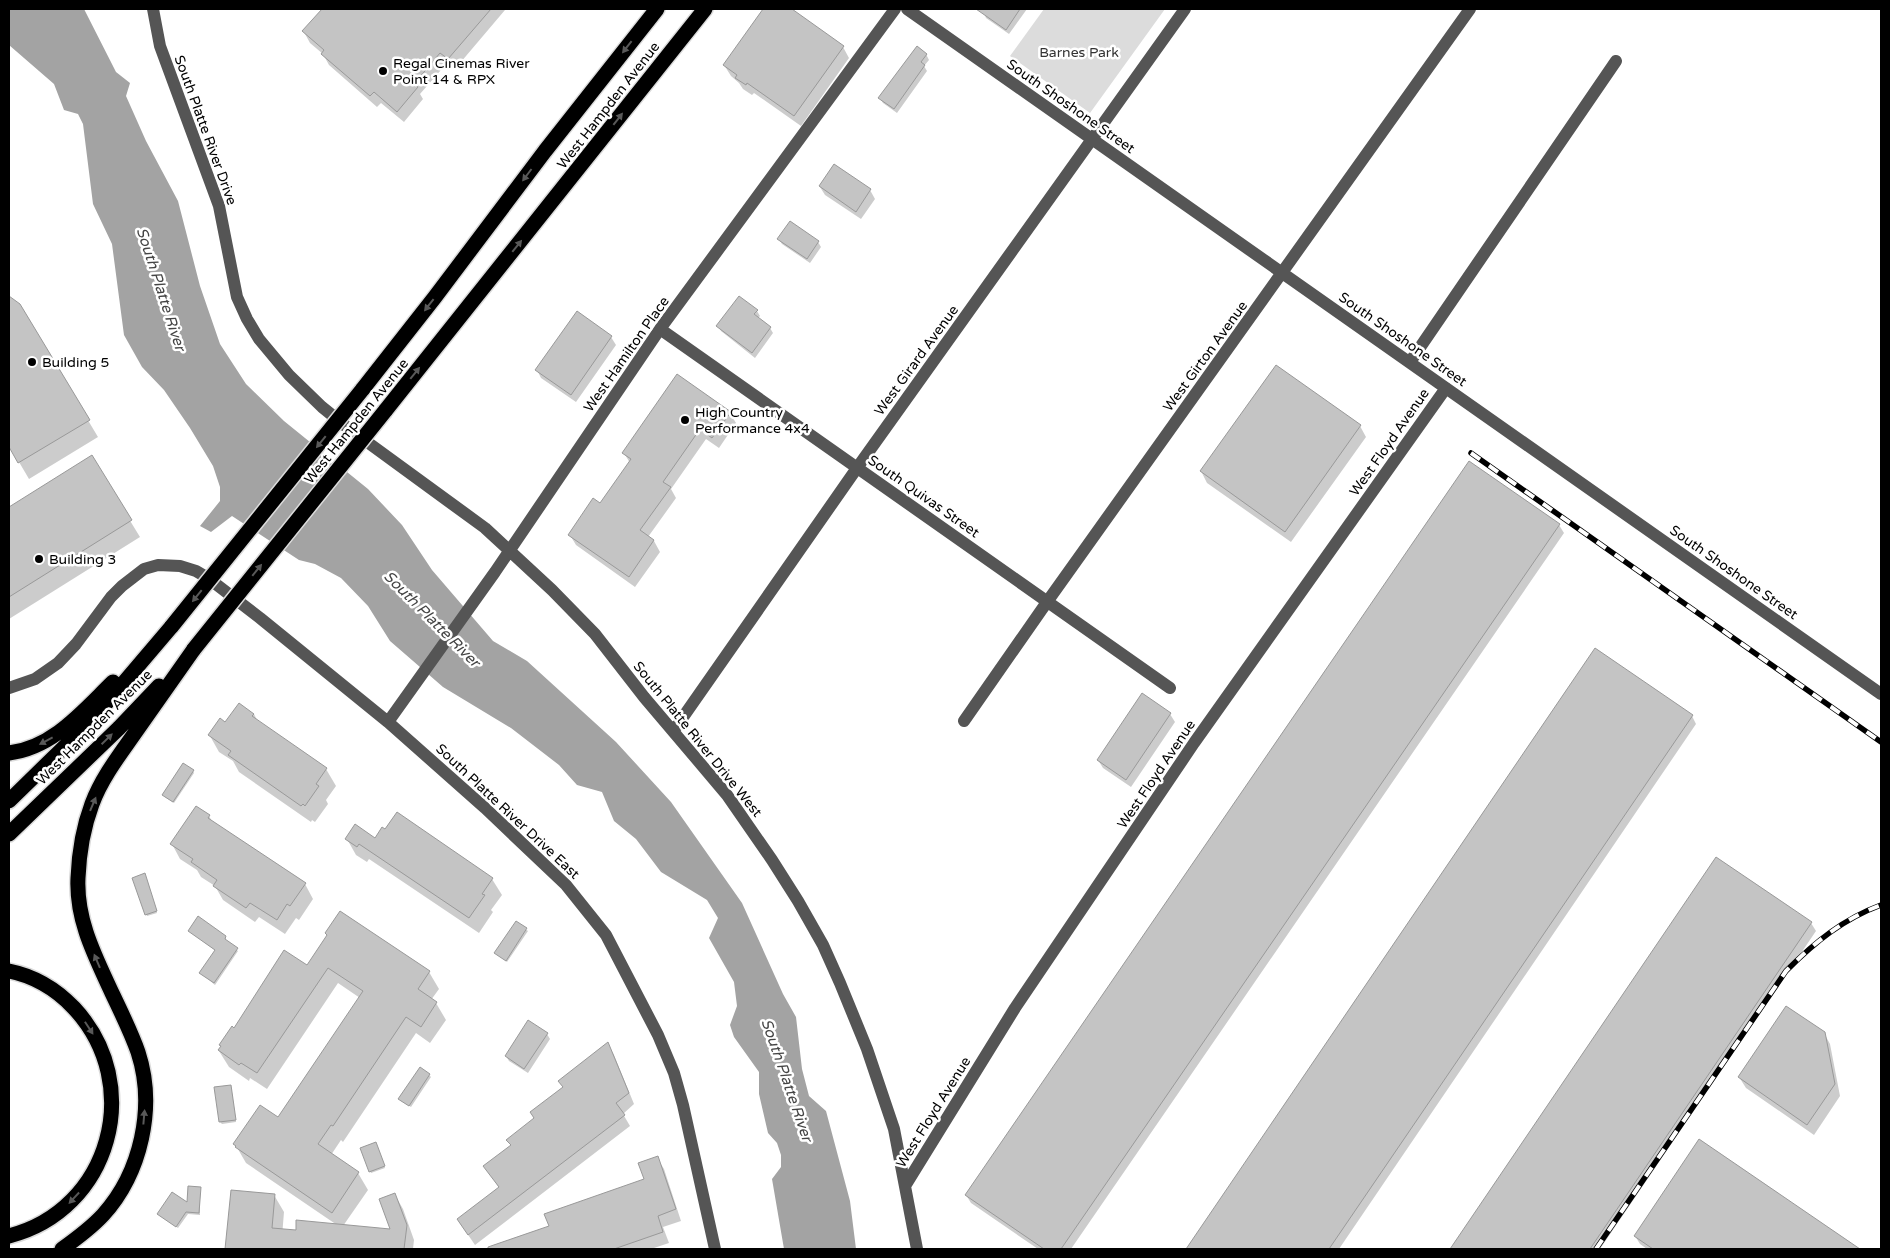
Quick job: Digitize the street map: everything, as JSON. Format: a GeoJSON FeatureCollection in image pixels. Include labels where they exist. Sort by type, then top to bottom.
{"type":"FeatureCollection","features":[{"type":"Feature","properties":{"kind":"highway","name":"West Hampden Avenue"},"geometry":{"type":"LineString","coordinates":[[9,801],[92,720],[172,626],[362,390],[545,151],[657,9]]}},
{"type":"Feature","properties":{"kind":"highway","name":"West Hampden Avenue"},"geometry":{"type":"LineString","coordinates":[[9,834],[119,728],[194,649],[705,9]]}},
{"type":"Feature","properties":{"kind":"highway"},"geometry":{"type":"LineString","coordinates":[[9,753],[28,749],[57,735],[172,626]]}},
{"type":"Feature","properties":{"kind":"highway"},"geometry":{"type":"LineString","coordinates":[[68,1249],[103,1215],[115,1200],[133,1165],[140,1147],[146,1092],[138,1052],[91,947],[84,925],[79,902],[78,880],[84,828],[92,803],[105,778],[194,649]]}},
{"type":"Feature","properties":{"kind":"highway"},"geometry":{"type":"LineString","coordinates":[[9,971],[34,979],[52,988],[83,1017],[105,1057],[111,1079],[112,1099],[110,1118],[101,1158],[85,1186],[62,1211],[32,1228],[9,1236]]}},
{"type":"Feature","properties":{"kind":"highway"},"geometry":{"type":"LineString","coordinates":[[62,1249],[80,1236]]}},
{"type":"Feature","properties":{"kind":"street","name":"South Platte River Drive"},"geometry":{"type":"LineString","coordinates":[[153,9],[160,46],[219,206],[234,284],[247,319],[259,339],[288,375],[348,428]]}},
{"type":"Feature","properties":{"kind":"street","name":"West Hamilton Place"},"geometry":{"type":"LineString","coordinates":[[388,722],[510,550],[660,328],[895,9]]}},
{"type":"Feature","properties":{"kind":"street","name":"South Shoshone Street"},"geometry":{"type":"LineString","coordinates":[[907,9],[1881,694]]}},
{"type":"Feature","properties":{"kind":"street","name":"West Girard Avenue"},"geometry":{"type":"LineString","coordinates":[[674,730],[857,468],[1185,9]]}},
{"type":"Feature","properties":{"kind":"street","name":"West Girton Avenue"},"geometry":{"type":"LineString","coordinates":[[964,721],[1046,602],[1470,9]]}},
{"type":"Feature","properties":{"kind":"street"},"geometry":{"type":"LineString","coordinates":[[1410,362],[1616,61]]}},
{"type":"Feature","properties":{"kind":"street","name":"South Quivas Street"},"geometry":{"type":"LineString","coordinates":[[660,328],[1170,688]]}},
{"type":"Feature","properties":{"kind":"street","name":"West Floyd Avenue"},"geometry":{"type":"LineString","coordinates":[[905,1186],[1015,1008],[1190,750],[1446,388]]}},
{"type":"Feature","properties":{"kind":"street","name":"South Platte River Drive West"},"geometry":{"type":"LineString","coordinates":[[348,428],[477,521],[552,590],[595,634],[644,697],[674,730],[727,795],[750,827],[823,945],[867,1049],[894,1129],[917,1249]]}},
{"type":"Feature","properties":{"kind":"street","name":"South Platte River Drive East"},"geometry":{"type":"LineString","coordinates":[[9,688],[35,679],[58,663],[76,644],[111,597],[144,569],[158,564],[188,568],[208,578],[388,722],[486,808],[572,891],[606,935],[658,1035],[674,1073],[683,1105],[715,1249]]}},
{"type":"Feature","properties":{"kind":"green space","name":"Barnes Park"},"geometry":{"type":"Polygon","coordinates":[[[1044,9],[1165,9],[1090,113],[1010,56],[1044,9]]]}},
{"type":"Feature","properties":{"kind":"water","name":"South Platte River"},"geometry":{"type":"Polygon","coordinates":[[[9,9],[84,9],[116,72],[130,83],[126,96],[146,141],[178,201],[200,286],[220,344],[246,384],[284,421],[368,489],[402,525],[432,570],[493,641],[527,661],[616,742],[671,802],[742,903],[783,994],[796,1017],[802,1069],[809,1096],[826,1111],[850,1201],[856,1249],[784,1249],[772,1179],[781,1167],[781,1155],[777,1143],[768,1133],[759,1094],[759,1072],[734,1037],[730,1025],[737,1006],[734,982],[709,938],[718,918],[707,900],[661,872],[636,839],[614,821],[602,792],[577,785],[559,765],[511,728],[443,687],[390,641],[368,606],[341,578],[315,564],[299,560],[232,516],[211,532],[200,526],[220,501],[220,487],[213,466],[164,390],[142,367],[124,335],[112,244],[93,204],[83,124],[78,114],[64,110],[54,84],[9,45],[9,9]]]}},
{"type":"Feature","properties":{"kind":"building","name":"Regal Cinemas River Point 14 & RPX"},"geometry":{"type":"Polygon","coordinates":[[[322,9],[491,9],[448,59],[440,53],[414,84],[418,87],[397,112],[374,92],[370,96],[321,54],[324,50],[302,31],[322,9]]]}},
{"type":"Feature","properties":{"kind":"building"},"geometry":{"type":"Polygon","coordinates":[[[763,9],[792,9],[844,46],[794,116],[747,83],[746,85],[735,78],[737,75],[723,65],[763,9]]]}},
{"type":"Feature","properties":{"kind":"building"},"geometry":{"type":"Polygon","coordinates":[[[976,9],[1020,9],[1006,30],[976,9]]]}},
{"type":"Feature","properties":{"kind":"building"},"geometry":{"type":"Polygon","coordinates":[[[917,46],[927,54],[921,62],[925,65],[894,109],[878,98],[917,46]]]}},
{"type":"Feature","properties":{"kind":"building"},"geometry":{"type":"Polygon","coordinates":[[[834,164],[871,189],[856,212],[819,186],[834,164]]]}},
{"type":"Feature","properties":{"kind":"building"},"geometry":{"type":"Polygon","coordinates":[[[790,221],[819,241],[807,259],[777,239],[790,221]]]}},
{"type":"Feature","properties":{"kind":"building","name":"Building 5"},"geometry":{"type":"Polygon","coordinates":[[[9,296],[20,304],[90,420],[18,463],[9,447],[9,296]]]}},
{"type":"Feature","properties":{"kind":"building"},"geometry":{"type":"Polygon","coordinates":[[[739,296],[758,310],[754,314],[771,327],[752,353],[716,326],[739,296]]]}},
{"type":"Feature","properties":{"kind":"building"},"geometry":{"type":"Polygon","coordinates":[[[577,311],[612,336],[571,395],[535,370],[577,311]]]}},
{"type":"Feature","properties":{"kind":"building"},"geometry":{"type":"Polygon","coordinates":[[[1276,365],[1361,425],[1285,532],[1200,471],[1276,365]]]}},
{"type":"Feature","properties":{"kind":"building"},"geometry":{"type":"Polygon","coordinates":[[[677,374],[731,412],[712,438],[700,429],[663,482],[671,487],[640,530],[654,540],[629,577],[568,535],[593,498],[600,503],[631,459],[622,453],[677,374]]]}},
{"type":"Feature","properties":{"kind":"building","name":"Building 3"},"geometry":{"type":"Polygon","coordinates":[[[92,455],[132,520],[9,597],[9,507],[92,455]]]}},
{"type":"Feature","properties":{"kind":"building"},"geometry":{"type":"Polygon","coordinates":[[[1469,461],[1560,524],[1061,1249],[1044,1249],[965,1195],[1469,461]]]}},
{"type":"Feature","properties":{"kind":"building"},"geometry":{"type":"Polygon","coordinates":[[[1595,648],[1693,715],[1329,1249],[1186,1249],[1595,648]]]}},
{"type":"Feature","properties":{"kind":"building"},"geometry":{"type":"Polygon","coordinates":[[[1142,693],[1171,713],[1126,780],[1097,760],[1142,693]]]}},
{"type":"Feature","properties":{"kind":"building"},"geometry":{"type":"Polygon","coordinates":[[[239,703],[254,714],[252,716],[327,768],[316,784],[319,786],[305,806],[303,804],[301,806],[228,755],[231,751],[208,735],[220,718],[225,722],[239,703]]]}},
{"type":"Feature","properties":{"kind":"building"},"geometry":{"type":"Polygon","coordinates":[[[183,763],[194,770],[173,802],[162,795],[183,763]]]}},
{"type":"Feature","properties":{"kind":"building"},"geometry":{"type":"Polygon","coordinates":[[[196,806],[210,815],[208,818],[306,883],[290,906],[287,904],[277,920],[250,903],[246,908],[213,886],[217,880],[191,862],[193,859],[170,844],[196,806]]]}},
{"type":"Feature","properties":{"kind":"building"},"geometry":{"type":"Polygon","coordinates":[[[397,812],[493,878],[482,894],[485,895],[469,918],[359,844],[357,847],[345,839],[355,824],[375,838],[382,827],[385,829],[397,812]]]}},
{"type":"Feature","properties":{"kind":"building"},"geometry":{"type":"Polygon","coordinates":[[[1716,857],[1812,922],[1590,1249],[1450,1249],[1716,857]]]}},
{"type":"Feature","properties":{"kind":"building"},"geometry":{"type":"Polygon","coordinates":[[[145,873],[157,911],[145,915],[132,878],[145,873]]]}},
{"type":"Feature","properties":{"kind":"building"},"geometry":{"type":"Polygon","coordinates":[[[340,911],[430,971],[418,989],[437,1002],[421,1027],[406,1017],[333,1126],[331,1125],[318,1144],[359,1172],[332,1213],[233,1144],[260,1105],[278,1117],[363,991],[328,968],[257,1073],[241,1063],[239,1065],[218,1050],[221,1046],[219,1045],[232,1026],[234,1028],[284,950],[307,965],[340,911]]]}},
{"type":"Feature","properties":{"kind":"building"},"geometry":{"type":"Polygon","coordinates":[[[198,916],[226,936],[225,939],[238,948],[214,983],[199,973],[215,950],[188,931],[198,916]]]}},
{"type":"Feature","properties":{"kind":"building"},"geometry":{"type":"Polygon","coordinates":[[[516,921],[527,928],[506,961],[494,953],[516,921]]]}},
{"type":"Feature","properties":{"kind":"building"},"geometry":{"type":"Polygon","coordinates":[[[1786,1006],[1825,1032],[1835,1084],[1807,1125],[1738,1077],[1786,1006]]]}},
{"type":"Feature","properties":{"kind":"building"},"geometry":{"type":"Polygon","coordinates":[[[528,1020],[548,1033],[524,1069],[505,1056],[528,1020]]]}},
{"type":"Feature","properties":{"kind":"building"},"geometry":{"type":"Polygon","coordinates":[[[608,1042],[629,1093],[616,1103],[625,1115],[468,1235],[457,1219],[499,1187],[483,1166],[511,1145],[506,1140],[534,1118],[530,1112],[563,1087],[558,1081],[608,1042]]]}},
{"type":"Feature","properties":{"kind":"building"},"geometry":{"type":"Polygon","coordinates":[[[420,1067],[430,1074],[409,1106],[398,1099],[420,1067]]]}},
{"type":"Feature","properties":{"kind":"building"},"geometry":{"type":"Polygon","coordinates":[[[231,1085],[236,1120],[219,1122],[214,1087],[231,1085]]]}},
{"type":"Feature","properties":{"kind":"building"},"geometry":{"type":"Polygon","coordinates":[[[1699,1139],[1860,1249],[1653,1249],[1634,1236],[1699,1139]]]}},
{"type":"Feature","properties":{"kind":"building"},"geometry":{"type":"Polygon","coordinates":[[[376,1142],[385,1166],[369,1172],[360,1148],[376,1142]]]}},
{"type":"Feature","properties":{"kind":"building"},"geometry":{"type":"Polygon","coordinates":[[[658,1156],[676,1209],[658,1216],[663,1232],[614,1249],[488,1249],[488,1247],[549,1226],[544,1214],[644,1179],[638,1163],[658,1156]]]}},
{"type":"Feature","properties":{"kind":"building"},"geometry":{"type":"Polygon","coordinates":[[[188,1186],[201,1187],[199,1213],[186,1212],[176,1227],[157,1214],[172,1192],[187,1202],[188,1186]]]}},
{"type":"Feature","properties":{"kind":"building"},"geometry":{"type":"Polygon","coordinates":[[[231,1190],[275,1194],[272,1228],[296,1230],[296,1220],[390,1229],[379,1199],[395,1193],[407,1225],[404,1249],[225,1249],[231,1190]]]}},
{"type":"Feature","properties":{"kind":"railway"},"geometry":{"type":"LineString","coordinates":[[1471,453],[1881,742]]}},
{"type":"Feature","properties":{"kind":"railway"},"geometry":{"type":"LineString","coordinates":[[1596,1249],[1786,971],[1830,932],[1854,917],[1881,905]]}},
{"type":"Feature","properties":{"kind":"place","name":"Regal Cinemas River Point 14 & RPX"},"geometry":{"type":"Point","coordinates":[383,71]}},
{"type":"Feature","properties":{"kind":"place","name":"Building 5"},"geometry":{"type":"Point","coordinates":[32,362]}},
{"type":"Feature","properties":{"kind":"place","name":"High Country Performance 4x4"},"geometry":{"type":"Point","coordinates":[685,420]}},
{"type":"Feature","properties":{"kind":"place","name":"Building 3"},"geometry":{"type":"Point","coordinates":[39,559]}}]}
